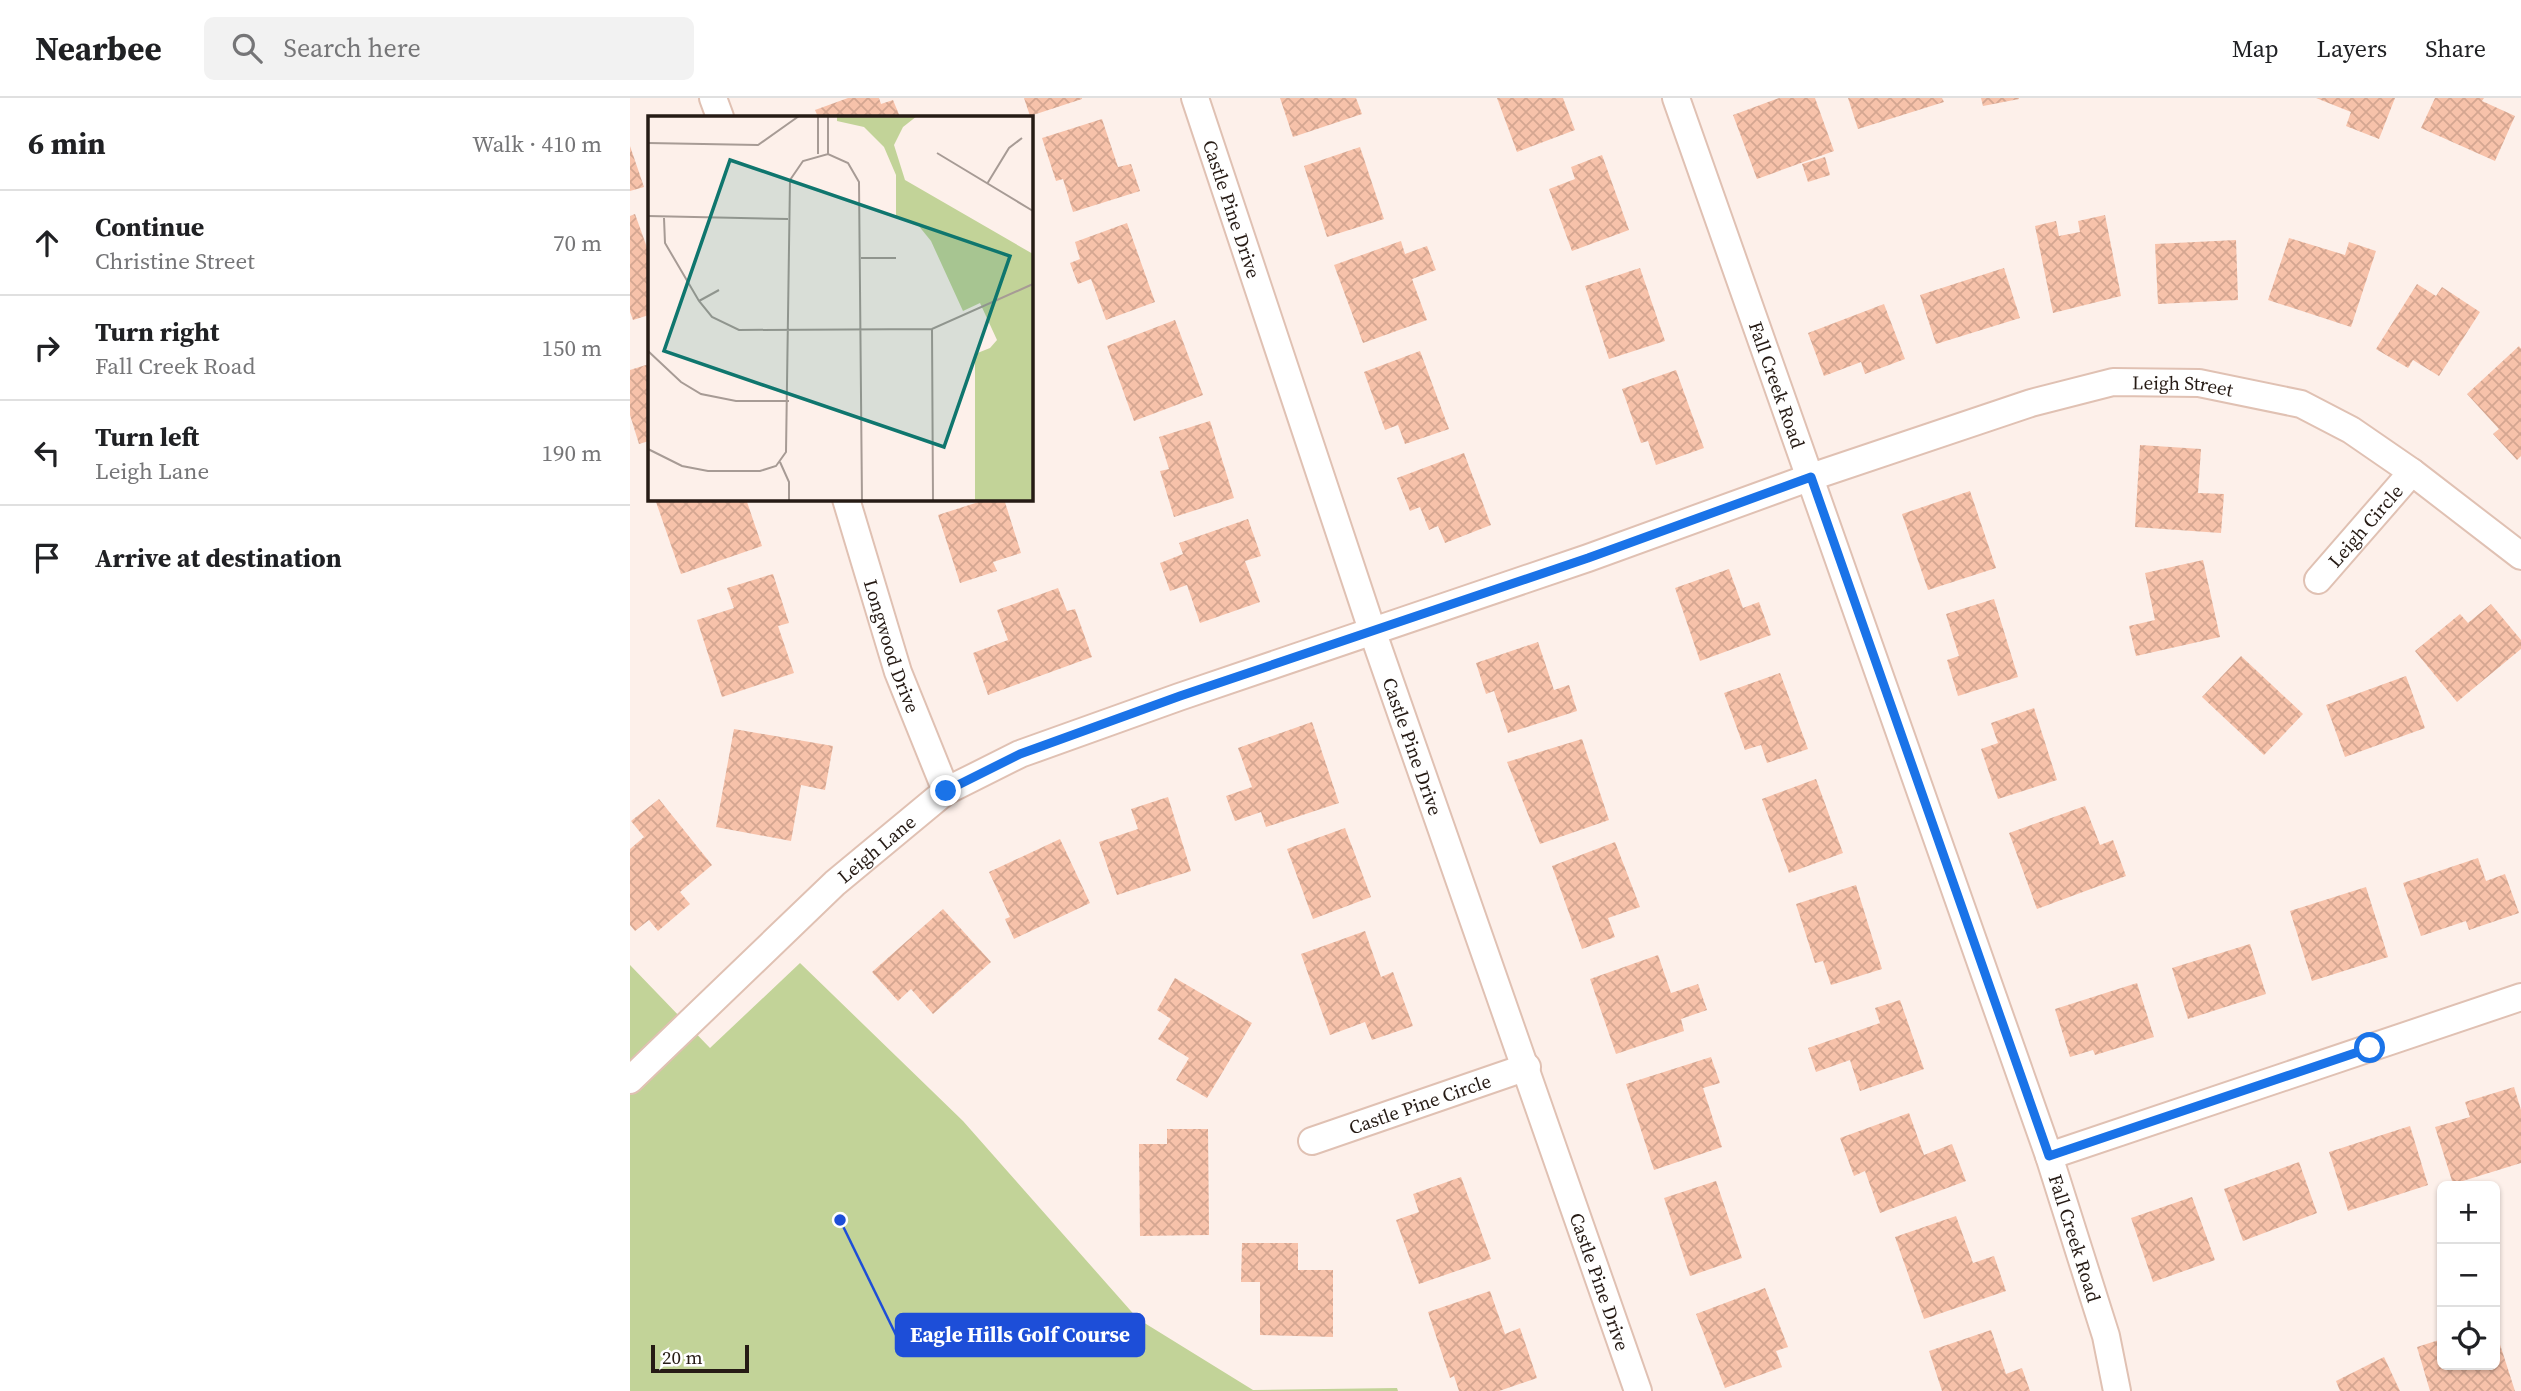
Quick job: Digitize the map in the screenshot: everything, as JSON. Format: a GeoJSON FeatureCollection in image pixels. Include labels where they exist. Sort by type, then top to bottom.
{"type":"FeatureCollection","features":[{"type":"Feature","properties":{"kind":"street"},"geometry":{"type":"LineString","coordinates":[[713,98],[720,116]]}},
{"type":"Feature","properties":{"kind":"street","name":"Castle Pine Drive"},"geometry":{"type":"LineString","coordinates":[[1195,98],[1373,633],[1639,1391]]}},
{"type":"Feature","properties":{"kind":"street","name":"Fall Creek Road"},"geometry":{"type":"LineString","coordinates":[[1676,98],[2049,1156],[2106,1336],[2117,1391]]}},
{"type":"Feature","properties":{"kind":"street","name":"Leigh Street"},"geometry":{"type":"LineString","coordinates":[[1811,477],[2031,403],[2113,382],[2199,383],[2301,404],[2351,430],[2412,472],[2521,556]]}},
{"type":"Feature","properties":{"kind":"street","name":"Leigh Circle"},"geometry":{"type":"LineString","coordinates":[[2318,580],[2412,472]]}},
{"type":"Feature","properties":{"kind":"street","name":"Leigh Lane"},"geometry":{"type":"LineString","coordinates":[[630,1080],[835,883],[946,791],[1020,754],[1180,696],[1373,633],[1588,558],[1811,477]]}},
{"type":"Feature","properties":{"kind":"street","name":"Longwood Drive"},"geometry":{"type":"LineString","coordinates":[[846,500],[898,672],[946,791]]}},
{"type":"Feature","properties":{"kind":"street"},"geometry":{"type":"LineString","coordinates":[[2049,1156],[2521,997]]}},
{"type":"Feature","properties":{"kind":"street","name":"Castle Pine Circle"},"geometry":{"type":"LineString","coordinates":[[1312,1141],[1527,1067]]}},
{"type":"Feature","properties":{"kind":"green space"},"geometry":{"type":"Polygon","coordinates":[[[800,963],[963,1121],[1138,1319],[1253,1390],[1397,1388],[1398,1391],[630,1391],[630,965],[710,1048],[800,963]]]}},
{"type":"Feature","properties":{"kind":"building"},"geometry":{"type":"Polygon","coordinates":[[[848,98],[879,98],[881,104],[893,100],[900,116],[818,116],[815,110],[848,98]]]}},
{"type":"Feature","properties":{"kind":"building"},"geometry":{"type":"Polygon","coordinates":[[[1024,98],[1082,98],[1082,99],[1030,116],[1024,98]]]}},
{"type":"Feature","properties":{"kind":"building"},"geometry":{"type":"Polygon","coordinates":[[[1280,98],[1356,98],[1362,114],[1293,137],[1280,98]]]}},
{"type":"Feature","properties":{"kind":"building"},"geometry":{"type":"Polygon","coordinates":[[[1497,98],[1563,98],[1575,130],[1517,152],[1497,98]]]}},
{"type":"Feature","properties":{"kind":"building"},"geometry":{"type":"Polygon","coordinates":[[[1779,98],[1815,98],[1834,151],[1757,179],[1733,115],[1779,98]]]}},
{"type":"Feature","properties":{"kind":"building"},"geometry":{"type":"Polygon","coordinates":[[[1848,98],[1942,98],[1944,102],[1858,129],[1848,98]]]}},
{"type":"Feature","properties":{"kind":"building"},"geometry":{"type":"Polygon","coordinates":[[[1981,98],[2019,98],[2019,99],[1983,106],[1981,98]]]}},
{"type":"Feature","properties":{"kind":"building"},"geometry":{"type":"Polygon","coordinates":[[[2316,98],[2395,98],[2379,139],[2346,126],[2351,112],[2316,98]]]}},
{"type":"Feature","properties":{"kind":"building"},"geometry":{"type":"Polygon","coordinates":[[[2435,98],[2484,98],[2482,101],[2515,116],[2495,161],[2421,128],[2435,98]]]}},
{"type":"Feature","properties":{"kind":"building"},"geometry":{"type":"Polygon","coordinates":[[[1102,119],[1118,167],[1131,164],[1140,191],[1073,212],[1063,179],[1056,181],[1042,138],[1102,119]]]}},
{"type":"Feature","properties":{"kind":"building"},"geometry":{"type":"Polygon","coordinates":[[[630,146],[644,187],[630,191],[630,146]]]}},
{"type":"Feature","properties":{"kind":"building"},"geometry":{"type":"Polygon","coordinates":[[[1360,147],[1384,219],[1327,237],[1304,166],[1360,147]]]}},
{"type":"Feature","properties":{"kind":"building"},"geometry":{"type":"Polygon","coordinates":[[[1602,155],[1629,230],[1572,251],[1549,189],[1575,179],[1571,167],[1602,155]]]}},
{"type":"Feature","properties":{"kind":"building"},"geometry":{"type":"Polygon","coordinates":[[[1825,157],[1830,175],[1808,182],[1802,164],[1825,157]]]}},
{"type":"Feature","properties":{"kind":"building"},"geometry":{"type":"Polygon","coordinates":[[[635,214],[648,250],[648,315],[633,320],[630,312],[630,216],[635,214]]]}},
{"type":"Feature","properties":{"kind":"building"},"geometry":{"type":"Polygon","coordinates":[[[2105,215],[2121,296],[2053,313],[2035,226],[2056,221],[2059,236],[2080,232],[2078,221],[2105,215]]]}},
{"type":"Feature","properties":{"kind":"building"},"geometry":{"type":"Polygon","coordinates":[[[1127,223],[1155,302],[1106,320],[1091,279],[1078,284],[1070,263],[1080,259],[1075,242],[1127,223]]]}},
{"type":"Feature","properties":{"kind":"building"},"geometry":{"type":"Polygon","coordinates":[[[2289,238],[2345,255],[2349,242],[2376,251],[2351,327],[2268,300],[2289,238]]]}},
{"type":"Feature","properties":{"kind":"building"},"geometry":{"type":"Polygon","coordinates":[[[2236,240],[2238,300],[2158,304],[2155,244],[2236,240]]]}},
{"type":"Feature","properties":{"kind":"building"},"geometry":{"type":"Polygon","coordinates":[[[1401,241],[1405,254],[1427,246],[1436,270],[1412,279],[1427,320],[1363,343],[1334,265],[1401,241]]]}},
{"type":"Feature","properties":{"kind":"building"},"geometry":{"type":"Polygon","coordinates":[[[1640,268],[1665,341],[1609,359],[1585,286],[1640,268]]]}},
{"type":"Feature","properties":{"kind":"building"},"geometry":{"type":"Polygon","coordinates":[[[2004,268],[2020,318],[1936,344],[1920,295],[2004,268]]]}},
{"type":"Feature","properties":{"kind":"building"},"geometry":{"type":"Polygon","coordinates":[[[2417,284],[2436,296],[2442,287],[2480,312],[2439,376],[2413,360],[2408,368],[2376,349],[2417,284]]]}},
{"type":"Feature","properties":{"kind":"building"},"geometry":{"type":"Polygon","coordinates":[[[1884,304],[1905,359],[1865,374],[1861,362],[1824,376],[1808,333],[1884,304]]]}},
{"type":"Feature","properties":{"kind":"building"},"geometry":{"type":"Polygon","coordinates":[[[1175,320],[1203,395],[1134,421],[1107,346],[1175,320]]]}},
{"type":"Feature","properties":{"kind":"building"},"geometry":{"type":"Polygon","coordinates":[[[2519,346],[2521,456],[2517,460],[2493,434],[2499,429],[2467,394],[2519,346]]]}},
{"type":"Feature","properties":{"kind":"building"},"geometry":{"type":"Polygon","coordinates":[[[1420,351],[1449,429],[1405,444],[1398,425],[1385,430],[1364,372],[1420,351]]]}},
{"type":"Feature","properties":{"kind":"building"},"geometry":{"type":"Polygon","coordinates":[[[648,364],[648,441],[639,444],[630,415],[630,370],[648,364]]]}},
{"type":"Feature","properties":{"kind":"building"},"geometry":{"type":"Polygon","coordinates":[[[1676,370],[1704,448],[1656,465],[1648,441],[1641,443],[1622,389],[1676,370]]]}},
{"type":"Feature","properties":{"kind":"building"},"geometry":{"type":"Polygon","coordinates":[[[1210,421],[1234,498],[1174,517],[1160,471],[1169,469],[1159,437],[1210,421]]]}},
{"type":"Feature","properties":{"kind":"building"},"geometry":{"type":"Polygon","coordinates":[[[2140,445],[2201,449],[2198,493],[2224,494],[2221,533],[2135,527],[2140,445]]]}},
{"type":"Feature","properties":{"kind":"building"},"geometry":{"type":"Polygon","coordinates":[[[1464,453],[1491,525],[1445,543],[1438,526],[1429,530],[1420,507],[1410,511],[1397,478],[1464,453]]]}},
{"type":"Feature","properties":{"kind":"building"},"geometry":{"type":"Polygon","coordinates":[[[1970,491],[1996,568],[1928,590],[1902,514],[1970,491]]]}},
{"type":"Feature","properties":{"kind":"building"},"geometry":{"type":"Polygon","coordinates":[[[655,500],[746,500],[762,546],[681,574],[655,500]]]}},
{"type":"Feature","properties":{"kind":"building"},"geometry":{"type":"Polygon","coordinates":[[[985,500],[1004,500],[1021,553],[993,562],[997,571],[960,583],[938,515],[985,500]]]}},
{"type":"Feature","properties":{"kind":"building"},"geometry":{"type":"Polygon","coordinates":[[[1248,519],[1261,556],[1245,561],[1260,602],[1200,623],[1187,585],[1170,591],[1160,563],[1183,554],[1179,543],[1248,519]]]}},
{"type":"Feature","properties":{"kind":"building"},"geometry":{"type":"Polygon","coordinates":[[[2203,560],[2220,637],[2136,656],[2129,626],[2155,620],[2145,573],[2203,560]]]}},
{"type":"Feature","properties":{"kind":"building"},"geometry":{"type":"Polygon","coordinates":[[[1729,569],[1743,608],[1759,602],[1771,635],[1700,661],[1675,588],[1729,569]]]}},
{"type":"Feature","properties":{"kind":"building"},"geometry":{"type":"Polygon","coordinates":[[[773,574],[789,623],[778,626],[794,673],[722,697],[697,620],[734,608],[727,588],[773,574]]]}},
{"type":"Feature","properties":{"kind":"building"},"geometry":{"type":"Polygon","coordinates":[[[1058,588],[1067,611],[1075,609],[1092,657],[988,695],[973,653],[1008,640],[997,610],[1058,588]]]}},
{"type":"Feature","properties":{"kind":"building"},"geometry":{"type":"Polygon","coordinates":[[[1994,599],[2018,677],[1958,696],[1947,660],[1959,656],[1946,614],[1994,599]]]}},
{"type":"Feature","properties":{"kind":"building"},"geometry":{"type":"Polygon","coordinates":[[[2491,604],[2521,640],[2521,649],[2457,702],[2415,651],[2460,614],[2468,623],[2491,604]]]}},
{"type":"Feature","properties":{"kind":"building"},"geometry":{"type":"Polygon","coordinates":[[[1538,642],[1554,690],[1569,685],[1577,711],[1508,733],[1494,691],[1486,694],[1476,663],[1538,642]]]}},
{"type":"Feature","properties":{"kind":"building"},"geometry":{"type":"Polygon","coordinates":[[[2241,656],[2303,714],[2264,755],[2202,697],[2241,656]]]}},
{"type":"Feature","properties":{"kind":"building"},"geometry":{"type":"Polygon","coordinates":[[[1780,673],[1808,749],[1767,763],[1761,745],[1745,750],[1724,693],[1780,673]]]}},
{"type":"Feature","properties":{"kind":"building"},"geometry":{"type":"Polygon","coordinates":[[[2406,676],[2425,728],[2345,757],[2326,705],[2406,676]]]}},
{"type":"Feature","properties":{"kind":"building"},"geometry":{"type":"Polygon","coordinates":[[[2034,708],[2057,780],[1998,799],[1981,749],[1998,743],[1991,723],[2034,708]]]}},
{"type":"Feature","properties":{"kind":"building"},"geometry":{"type":"Polygon","coordinates":[[[1312,722],[1339,803],[1266,827],[1261,812],[1235,821],[1226,796],[1252,787],[1238,748],[1312,722]]]}},
{"type":"Feature","properties":{"kind":"building"},"geometry":{"type":"Polygon","coordinates":[[[734,729],[833,746],[825,790],[801,785],[791,841],[716,827],[734,729]]]}},
{"type":"Feature","properties":{"kind":"building"},"geometry":{"type":"Polygon","coordinates":[[[1582,739],[1609,820],[1540,844],[1507,762],[1582,739]]]}},
{"type":"Feature","properties":{"kind":"building"},"geometry":{"type":"Polygon","coordinates":[[[1816,779],[1843,853],[1789,873],[1762,799],[1816,779]]]}},
{"type":"Feature","properties":{"kind":"building"},"geometry":{"type":"Polygon","coordinates":[[[1168,797],[1191,871],[1117,895],[1099,842],[1138,829],[1131,809],[1168,797]]]}},
{"type":"Feature","properties":{"kind":"building"},"geometry":{"type":"Polygon","coordinates":[[[659,799],[712,865],[680,892],[690,904],[658,931],[649,920],[635,931],[630,925],[630,849],[644,837],[631,821],[659,799]]]}},
{"type":"Feature","properties":{"kind":"building"},"geometry":{"type":"Polygon","coordinates":[[[2085,806],[2100,845],[2113,840],[2126,876],[2037,909],[2009,833],[2085,806]]]}},
{"type":"Feature","properties":{"kind":"building"},"geometry":{"type":"Polygon","coordinates":[[[1345,828],[1371,897],[1313,919],[1287,849],[1345,828]]]}},
{"type":"Feature","properties":{"kind":"building"},"geometry":{"type":"Polygon","coordinates":[[[1060,839],[1090,903],[1014,939],[1005,919],[1010,917],[989,872],[1060,839]]]}},
{"type":"Feature","properties":{"kind":"building"},"geometry":{"type":"Polygon","coordinates":[[[1615,842],[1640,907],[1608,918],[1615,937],[1582,949],[1552,866],[1615,842]]]}},
{"type":"Feature","properties":{"kind":"building"},"geometry":{"type":"Polygon","coordinates":[[[2478,858],[2486,881],[2505,874],[2519,913],[2469,930],[2466,921],[2421,936],[2403,883],[2478,858]]]}},
{"type":"Feature","properties":{"kind":"building"},"geometry":{"type":"Polygon","coordinates":[[[1856,885],[1882,969],[1831,985],[1823,961],[1815,963],[1796,904],[1856,885]]]}},
{"type":"Feature","properties":{"kind":"building"},"geometry":{"type":"Polygon","coordinates":[[[2366,887],[2388,957],[2312,981],[2290,911],[2366,887]]]}},
{"type":"Feature","properties":{"kind":"building"},"geometry":{"type":"Polygon","coordinates":[[[943,909],[991,962],[933,1014],[911,989],[898,1001],[872,972],[943,909]]]}},
{"type":"Feature","properties":{"kind":"building"},"geometry":{"type":"Polygon","coordinates":[[[1365,931],[1381,977],[1393,972],[1413,1026],[1372,1040],[1365,1022],[1330,1035],[1301,954],[1365,931]]]}},
{"type":"Feature","properties":{"kind":"building"},"geometry":{"type":"Polygon","coordinates":[[[2250,944],[2266,994],[2188,1019],[2172,968],[2250,944]]]}},
{"type":"Feature","properties":{"kind":"building"},"geometry":{"type":"Polygon","coordinates":[[[1658,955],[1671,993],[1698,984],[1707,1010],[1681,1019],[1684,1031],[1616,1054],[1590,979],[1658,955]]]}},
{"type":"Feature","properties":{"kind":"building"},"geometry":{"type":"Polygon","coordinates":[[[1175,978],[1252,1023],[1207,1098],[1176,1080],[1189,1058],[1158,1039],[1171,1019],[1157,1010],[1175,978]]]}},
{"type":"Feature","properties":{"kind":"building"},"geometry":{"type":"Polygon","coordinates":[[[2137,983],[2154,1037],[2095,1055],[2093,1050],[2070,1057],[2055,1009],[2137,983]]]}},
{"type":"Feature","properties":{"kind":"building"},"geometry":{"type":"Polygon","coordinates":[[[1900,1000],[1924,1069],[1860,1091],[1850,1060],[1816,1072],[1808,1048],[1880,1023],[1875,1008],[1900,1000]]]}},
{"type":"Feature","properties":{"kind":"building"},"geometry":{"type":"Polygon","coordinates":[[[1711,1057],[1720,1083],[1703,1088],[1722,1147],[1654,1170],[1626,1084],[1711,1057]]]}},
{"type":"Feature","properties":{"kind":"building"},"geometry":{"type":"Polygon","coordinates":[[[2514,1087],[2521,1110],[2521,1163],[2463,1181],[2452,1181],[2435,1127],[2470,1117],[2465,1102],[2514,1087]]]}},
{"type":"Feature","properties":{"kind":"building"},"geometry":{"type":"Polygon","coordinates":[[[1909,1113],[1924,1155],[1952,1144],[1966,1181],[1880,1213],[1865,1171],[1854,1176],[1840,1138],[1909,1113]]]}},
{"type":"Feature","properties":{"kind":"building"},"geometry":{"type":"Polygon","coordinates":[[[2410,1126],[2428,1185],[2348,1211],[2329,1152],[2410,1126]]]}},
{"type":"Feature","properties":{"kind":"building"},"geometry":{"type":"Polygon","coordinates":[[[1167,1129],[1208,1129],[1209,1235],[1140,1236],[1139,1144],[1167,1144],[1167,1129]]]}},
{"type":"Feature","properties":{"kind":"building"},"geometry":{"type":"Polygon","coordinates":[[[2299,1162],[2317,1213],[2243,1241],[2224,1189],[2299,1162]]]}},
{"type":"Feature","properties":{"kind":"building"},"geometry":{"type":"Polygon","coordinates":[[[1461,1177],[1491,1259],[1419,1284],[1396,1220],[1419,1212],[1413,1194],[1461,1177]]]}},
{"type":"Feature","properties":{"kind":"building"},"geometry":{"type":"Polygon","coordinates":[[[1716,1181],[1742,1258],[1690,1276],[1664,1198],[1716,1181]]]}},
{"type":"Feature","properties":{"kind":"building"},"geometry":{"type":"Polygon","coordinates":[[[2192,1197],[2215,1260],[2153,1282],[2131,1218],[2192,1197]]]}},
{"type":"Feature","properties":{"kind":"building"},"geometry":{"type":"Polygon","coordinates":[[[1956,1216],[1973,1263],[1994,1256],[2006,1291],[1924,1319],[1895,1237],[1956,1216]]]}},
{"type":"Feature","properties":{"kind":"building"},"geometry":{"type":"Polygon","coordinates":[[[1242,1243],[1298,1243],[1298,1270],[1333,1270],[1333,1337],[1260,1335],[1260,1282],[1241,1282],[1242,1243]]]}},
{"type":"Feature","properties":{"kind":"building"},"geometry":{"type":"Polygon","coordinates":[[[1765,1288],[1788,1347],[1776,1351],[1782,1367],[1725,1388],[1696,1314],[1765,1288]]]}},
{"type":"Feature","properties":{"kind":"building"},"geometry":{"type":"Polygon","coordinates":[[[1490,1291],[1505,1334],[1520,1328],[1537,1378],[1499,1391],[1459,1391],[1454,1376],[1450,1378],[1428,1312],[1490,1291]]]}},
{"type":"Feature","properties":{"kind":"building"},"geometry":{"type":"Polygon","coordinates":[[[1991,1330],[2006,1374],[2022,1368],[2030,1391],[1942,1391],[1929,1351],[1991,1330]]]}},
{"type":"Feature","properties":{"kind":"building"},"geometry":{"type":"Polygon","coordinates":[[[2437,1341],[2437,1370],[2500,1370],[2500,1344],[2515,1391],[2430,1391],[2417,1347],[2437,1341]]]}},
{"type":"Feature","properties":{"kind":"building"},"geometry":{"type":"Polygon","coordinates":[[[2384,1357],[2400,1391],[2340,1391],[2336,1381],[2384,1357]]]}},
{"type":"Feature","properties":{"kind":"place","name":"Eagle Hills Golf Course"},"geometry":{"type":"Point","coordinates":[840,1220]}},
{"type":"Feature","properties":{"kind":"route"},"geometry":{"type":"LineString","coordinates":[[946,791],[1020,754],[1180,696],[1373,633],[1588,558],[1811,477],[2049,1156],[2370,1048]]}}]}
